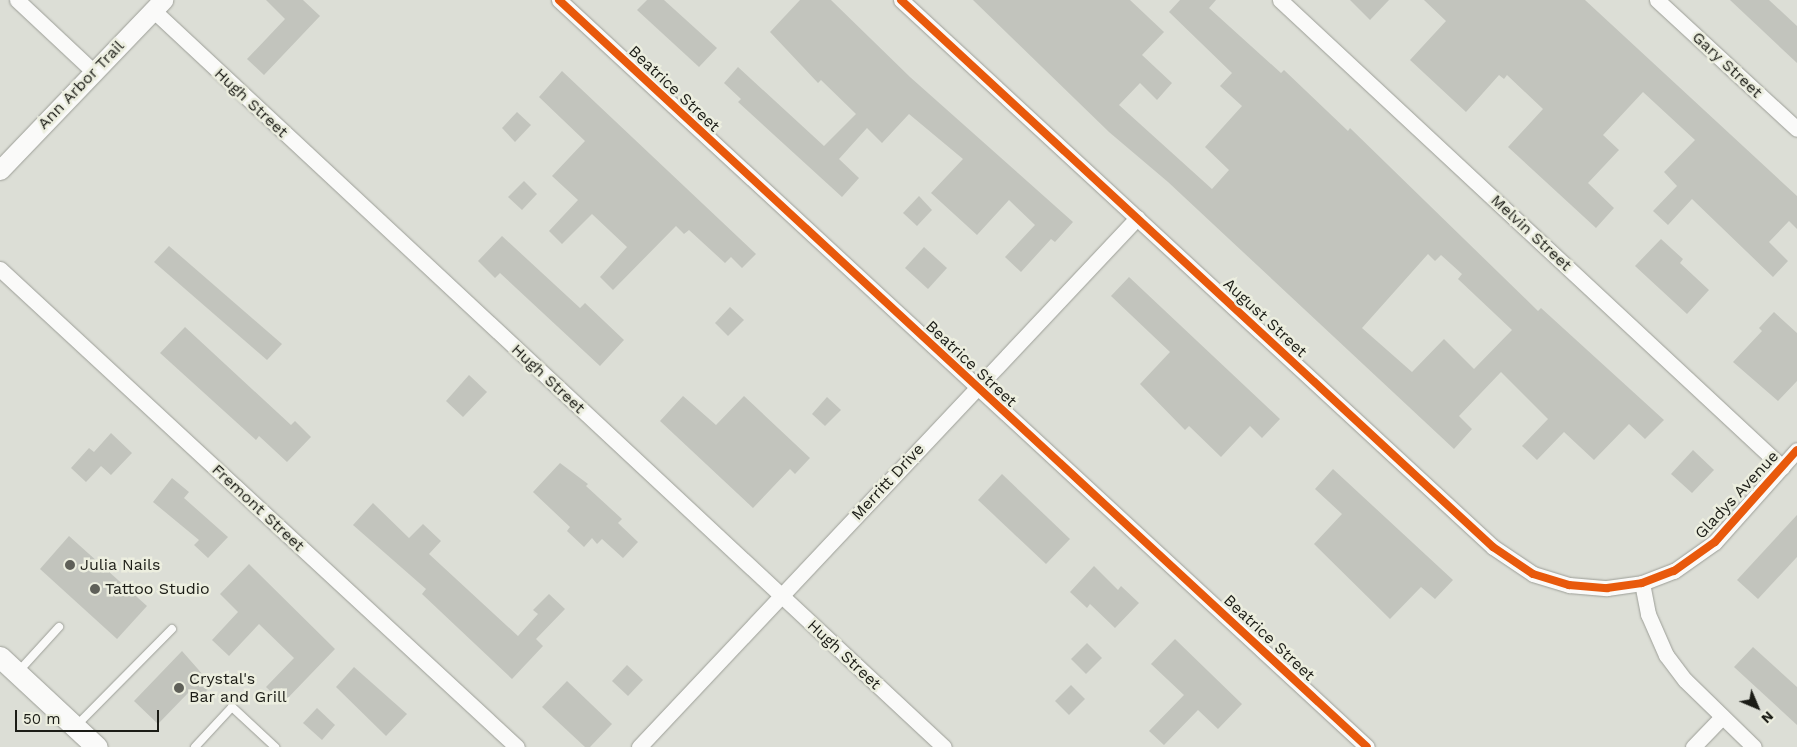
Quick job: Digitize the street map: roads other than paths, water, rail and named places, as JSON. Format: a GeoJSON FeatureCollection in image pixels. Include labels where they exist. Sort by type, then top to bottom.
{"type":"FeatureCollection","features":[{"type":"Feature","properties":{"kind":"main road"},"geometry":{"type":"LineString","coordinates":[[0,657],[97,747]]}},
{"type":"Feature","properties":{"kind":"street"},"geometry":{"type":"LineString","coordinates":[[17,0],[94,72]]}},
{"type":"Feature","properties":{"kind":"street","name":"Beatrice Street"},"geometry":{"type":"LineString","coordinates":[[559,0],[1367,747]]}},
{"type":"Feature","properties":{"kind":"street","name":"August Street"},"geometry":{"type":"LineString","coordinates":[[901,0],[1505,558],[1533,574],[1569,585],[1607,588],[1642,583]]}},
{"type":"Feature","properties":{"kind":"street","name":"Melvin Street"},"geometry":{"type":"LineString","coordinates":[[1280,0],[1782,466]]}},
{"type":"Feature","properties":{"kind":"street","name":"Gary Street"},"geometry":{"type":"LineString","coordinates":[[1657,0],[1797,129]]}},
{"type":"Feature","properties":{"kind":"street","name":"Ann Arbor Trail"},"geometry":{"type":"LineString","coordinates":[[0,170],[158,5]]}},
{"type":"Feature","properties":{"kind":"street","name":"Hugh Street"},"geometry":{"type":"LineString","coordinates":[[158,5],[781,596],[944,747]]}},
{"type":"Feature","properties":{"kind":"street","name":"Merritt Drive"},"geometry":{"type":"LineString","coordinates":[[639,747],[1137,218]]}},
{"type":"Feature","properties":{"kind":"street","name":"Fremont Street"},"geometry":{"type":"LineString","coordinates":[[0,268],[516,747]]}},
{"type":"Feature","properties":{"kind":"street","name":"Gladys Avenue"},"geometry":{"type":"LineString","coordinates":[[1642,583],[1674,571],[1715,542],[1797,450]]}},
{"type":"Feature","properties":{"kind":"street"},"geometry":{"type":"LineString","coordinates":[[1642,583],[1648,614],[1666,655],[1685,680],[1754,747]]}},
{"type":"Feature","properties":{"kind":"street"},"geometry":{"type":"LineString","coordinates":[[1693,747],[1722,717]]}},
{"type":"Feature","properties":{"kind":"lane"},"geometry":{"type":"LineString","coordinates":[[17,673],[59,627]]}},
{"type":"Feature","properties":{"kind":"lane"},"geometry":{"type":"LineString","coordinates":[[75,727],[172,629]]}},
{"type":"Feature","properties":{"kind":"lane"},"geometry":{"type":"LineString","coordinates":[[195,747],[232,708],[275,747]]}},
{"type":"Feature","properties":{"kind":"place","name":"Julia Nails"},"geometry":{"type":"Point","coordinates":[70,565]}},
{"type":"Feature","properties":{"kind":"place","name":"Tattoo Studio"},"geometry":{"type":"Point","coordinates":[95,589]}},
{"type":"Feature","properties":{"kind":"place","name":"Crystal's Bar and Grill"},"geometry":{"type":"Point","coordinates":[179,688]}}]}
